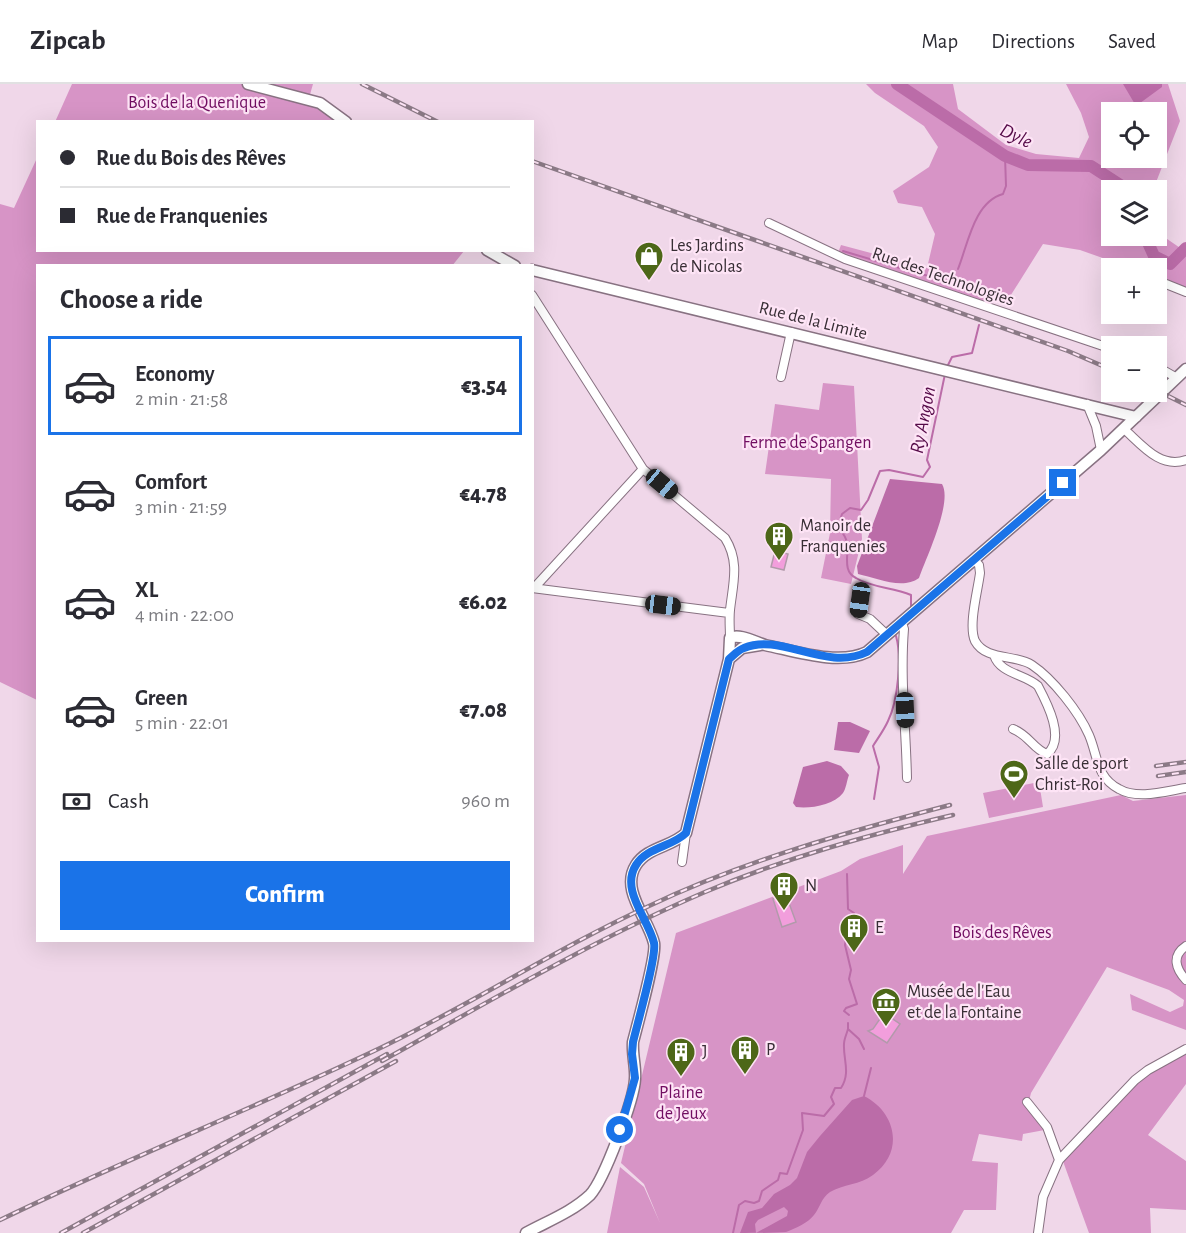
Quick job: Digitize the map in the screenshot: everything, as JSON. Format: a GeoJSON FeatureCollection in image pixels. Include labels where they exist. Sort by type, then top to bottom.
{"type":"FeatureCollection","features":[{"type":"Feature","properties":{"kind":"street"},"geometry":{"type":"LineString","coordinates":[[248,84],[320,103],[343,120]]}},
{"type":"Feature","properties":{"kind":"street","name":"Rue des Technologies"},"geometry":{"type":"LineString","coordinates":[[769,223],[845,259],[1101,345]]}},
{"type":"Feature","properties":{"kind":"street"},"geometry":{"type":"LineString","coordinates":[[490,252],[510,264]]}},
{"type":"Feature","properties":{"kind":"street","name":"Rue de la Limite"},"geometry":{"type":"LineString","coordinates":[[534,270],[1136,417]]}},
{"type":"Feature","properties":{"kind":"street"},"geometry":{"type":"LineString","coordinates":[[1167,284],[1186,292]]}},
{"type":"Feature","properties":{"kind":"street"},"geometry":{"type":"LineString","coordinates":[[534,298],[643,469],[725,538],[731,548],[735,576],[729,613],[735,646],[686,833],[682,862]]}},
{"type":"Feature","properties":{"kind":"street"},"geometry":{"type":"LineString","coordinates":[[782,377],[791,332]]}},
{"type":"Feature","properties":{"kind":"street"},"geometry":{"type":"LineString","coordinates":[[735,646],[764,644],[845,659],[867,652],[1101,450],[1186,369]]}},
{"type":"Feature","properties":{"kind":"street"},"geometry":{"type":"LineString","coordinates":[[1167,372],[1177,378]]}},
{"type":"Feature","properties":{"kind":"street"},"geometry":{"type":"LineString","coordinates":[[1086,404],[1096,426],[1101,450]]}},
{"type":"Feature","properties":{"kind":"street"},"geometry":{"type":"LineString","coordinates":[[1124,429],[1157,458],[1167,462],[1186,460]]}},
{"type":"Feature","properties":{"kind":"street"},"geometry":{"type":"LineString","coordinates":[[534,587],[643,469]]}},
{"type":"Feature","properties":{"kind":"street"},"geometry":{"type":"LineString","coordinates":[[974,561],[979,565],[980,573],[973,633],[978,645],[994,655],[1014,658],[1032,665],[1058,691],[1083,723],[1090,737],[1097,765],[1112,785],[1131,794],[1186,788]]}},
{"type":"Feature","properties":{"kind":"street"},"geometry":{"type":"LineString","coordinates":[[534,588],[729,613]]}},
{"type":"Feature","properties":{"kind":"street"},"geometry":{"type":"LineString","coordinates":[[860,600],[858,614],[870,619],[887,635]]}},
{"type":"Feature","properties":{"kind":"street"},"geometry":{"type":"LineString","coordinates":[[902,623],[904,629],[901,674],[908,778]]}},
{"type":"Feature","properties":{"kind":"street"},"geometry":{"type":"LineString","coordinates":[[994,655],[995,660],[1008,671],[1038,686],[1049,710],[1056,741],[1047,754],[1036,747],[1029,737],[1013,729]]}},
{"type":"Feature","properties":{"kind":"street"},"geometry":{"type":"LineString","coordinates":[[526,1233],[584,1200],[592,1192],[604,1170],[632,1094],[635,1078],[633,1042],[655,946],[635,898],[631,879],[634,867],[644,856],[676,841],[686,833]]}},
{"type":"Feature","properties":{"kind":"street"},"geometry":{"type":"LineString","coordinates":[[1186,946],[1177,955],[1176,964],[1186,981]]}},
{"type":"Feature","properties":{"kind":"street"},"geometry":{"type":"LineString","coordinates":[[1038,1233],[1043,1197],[1059,1160],[1144,1073],[1186,1049]]}},
{"type":"Feature","properties":{"kind":"street"},"geometry":{"type":"LineString","coordinates":[[1027,1102],[1047,1127],[1059,1160]]}},
{"type":"Feature","properties":{"kind":"green space","name":"Bois de la Quenique"},"geometry":{"type":"Polygon","coordinates":[[[72,84],[313,84],[307,105],[323,110],[336,120],[56,120],[72,84]]]}},
{"type":"Feature","properties":{"kind":"green space"},"geometry":{"type":"Polygon","coordinates":[[[866,84],[953,84],[958,109],[1006,145],[1036,154],[1079,158],[1089,137],[1081,113],[1066,84],[1168,84],[1180,121],[1167,154],[1167,102],[1101,102],[1101,168],[1162,168],[1157,180],[1101,180],[1101,246],[1167,246],[1167,239],[1186,252],[1186,288],[1167,281],[1167,258],[1103,258],[1080,250],[1043,244],[1009,298],[987,302],[838,253],[841,245],[927,268],[935,234],[922,207],[898,203],[893,191],[929,167],[938,147],[924,126],[875,93],[866,84]]]}},
{"type":"Feature","properties":{"kind":"green space"},"geometry":{"type":"Polygon","coordinates":[[[36,160],[36,252],[463,252],[454,264],[36,264],[36,700],[0,682],[0,204],[14,208],[36,160]]]}},
{"type":"Feature","properties":{"kind":"green space","name":"Ferme de Spangen"},"geometry":{"type":"Polygon","coordinates":[[[823,383],[854,386],[862,539],[851,584],[821,578],[830,533],[831,479],[765,474],[775,404],[819,410],[823,383]]]}},
{"type":"Feature","properties":{"kind":"green space","name":"Salle de sport Christ-Roi"},"geometry":{"type":"Polygon","coordinates":[[[1039,782],[1043,807],[989,818],[983,793],[1039,782]]]}},
{"type":"Feature","properties":{"kind":"green space"},"geometry":{"type":"Polygon","coordinates":[[[1121,795],[1133,801],[1186,795],[1186,1030],[1132,1010],[1130,994],[1170,1012],[1183,1006],[1184,1000],[1169,990],[1107,967],[1031,1093],[1029,1101],[1050,1129],[1023,1134],[1022,1141],[979,1134],[972,1161],[998,1163],[996,1210],[964,1210],[951,1233],[607,1233],[620,1167],[644,1187],[660,1223],[644,1184],[621,1163],[676,933],[841,871],[860,859],[903,845],[903,874],[927,836],[1121,795]]]}},
{"type":"Feature","properties":{"kind":"green space"},"geometry":{"type":"Polygon","coordinates":[[[1186,1045],[1186,1084],[1148,1135],[1186,1161],[1186,1210],[1150,1208],[1151,1233],[1089,1233],[1060,1153],[1144,1069],[1186,1045]]]}},
{"type":"Feature","properties":{"kind":"shaded area"},"geometry":{"type":"Polygon","coordinates":[[[1123,84],[1162,84],[1162,87],[1141,102],[1134,102],[1123,84]]]}},
{"type":"Feature","properties":{"kind":"shaded area"},"geometry":{"type":"Polygon","coordinates":[[[890,479],[942,484],[944,492],[941,516],[919,578],[905,583],[889,582],[858,574],[857,566],[890,479]]]}},
{"type":"Feature","properties":{"kind":"shaded area"},"geometry":{"type":"Polygon","coordinates":[[[838,722],[850,722],[870,731],[859,753],[834,750],[838,722]]]}},
{"type":"Feature","properties":{"kind":"shaded area"},"geometry":{"type":"Polygon","coordinates":[[[827,761],[841,766],[849,775],[843,793],[834,801],[821,805],[796,807],[793,803],[803,767],[827,761]]]}},
{"type":"Feature","properties":{"kind":"shaded area"},"geometry":{"type":"Polygon","coordinates":[[[864,1096],[883,1112],[889,1122],[893,1144],[890,1155],[883,1166],[873,1175],[830,1192],[805,1223],[786,1232],[756,1233],[740,1233],[748,1212],[762,1208],[774,1194],[797,1178],[807,1152],[852,1100],[864,1096]],[[784,1207],[758,1220],[755,1224],[756,1233],[787,1216],[788,1211],[784,1207]]]}},
{"type":"Feature","properties":{"kind":"building","name":"Manoir de Franquenies"},"geometry":{"type":"Polygon","coordinates":[[[775,551],[788,554],[784,570],[771,567],[775,551]]]}},
{"type":"Feature","properties":{"kind":"building","name":"N"},"geometry":{"type":"Polygon","coordinates":[[[786,895],[796,922],[782,927],[773,899],[786,895]]]}},
{"type":"Feature","properties":{"kind":"building","name":"Musée de l'Eau et de la Fontaine"},"geometry":{"type":"Polygon","coordinates":[[[884,1013],[900,1024],[887,1043],[868,1031],[873,1029],[884,1013]]]}},
{"type":"Feature","properties":{"kind":"waterway","name":"Ry Angon"},"geometry":{"type":"LineString","coordinates":[[897,84],[1005,156],[1028,165],[1091,166],[1113,180]]}},
{"type":"Feature","properties":{"kind":"waterway","name":"Ry Angon"},"geometry":{"type":"LineString","coordinates":[[958,269],[973,225],[985,206],[993,198],[1003,194],[1006,186],[1005,156]]}},
{"type":"Feature","properties":{"kind":"waterway","name":"Dyle"},"geometry":{"type":"LineString","coordinates":[[1150,246],[1154,256],[1170,264],[1186,248]]}},
{"type":"Feature","properties":{"kind":"waterway"},"geometry":{"type":"LineString","coordinates":[[843,251],[920,274],[953,281],[989,298]]}},
{"type":"Feature","properties":{"kind":"waterway","name":"Ry Angon"},"geometry":{"type":"LineString","coordinates":[[948,365],[952,357],[972,353],[979,325]]}},
{"type":"Feature","properties":{"kind":"waterway","name":"Ry Angon"},"geometry":{"type":"LineString","coordinates":[[911,608],[911,595],[869,584],[852,575],[847,562],[844,534],[838,527],[842,514],[850,508],[861,510],[868,500],[880,471],[889,470],[923,477],[930,467],[927,460],[945,374]]}},
{"type":"Feature","properties":{"kind":"waterway","name":"Ry Angon"},"geometry":{"type":"LineString","coordinates":[[874,799],[879,767],[873,746],[886,724],[897,691],[899,667],[896,636]]}},
{"type":"Feature","properties":{"kind":"waterway","name":"Ry Angon"},"geometry":{"type":"LineString","coordinates":[[847,874],[848,909],[854,913],[853,920],[848,924],[845,945],[851,970],[849,979],[857,1004],[846,1008],[844,1011],[849,1015]]}},
{"type":"Feature","properties":{"kind":"waterway","name":"Ry Angon"},"geometry":{"type":"LineString","coordinates":[[848,1023],[848,1029],[859,1039],[864,1049]]}},
{"type":"Feature","properties":{"kind":"waterway","name":"Ry Angon"},"geometry":{"type":"LineString","coordinates":[[733,1233],[739,1205],[745,1201],[754,1203],[759,1201],[762,1191],[778,1180],[780,1173],[787,1174],[803,1130],[802,1113],[824,1116],[834,1104],[831,1097],[835,1088],[841,1088],[846,1077],[844,1044],[848,1029]]}},
{"type":"Feature","properties":{"kind":"waterway","name":"Ry Angon"},"geometry":{"type":"LineString","coordinates":[[864,1096],[871,1068]]}},
{"type":"Feature","properties":{"kind":"railway"},"geometry":{"type":"LineString","coordinates":[[362,84],[434,120]]}},
{"type":"Feature","properties":{"kind":"railway"},"geometry":{"type":"LineString","coordinates":[[534,162],[1068,351],[1101,365]]}},
{"type":"Feature","properties":{"kind":"railway"},"geometry":{"type":"LineString","coordinates":[[1167,396],[1186,405]]}},
{"type":"Feature","properties":{"kind":"railway"},"geometry":{"type":"LineString","coordinates":[[1156,766],[1186,762]]}},
{"type":"Feature","properties":{"kind":"railway"},"geometry":{"type":"LineString","coordinates":[[1158,776],[1186,772]]}},
{"type":"Feature","properties":{"kind":"railway"},"geometry":{"type":"LineString","coordinates":[[0,1220],[376,1050],[445,1015],[580,940],[649,906],[722,875],[797,848],[950,805]]}},
{"type":"Feature","properties":{"kind":"railway"},"geometry":{"type":"LineString","coordinates":[[382,1061],[622,930],[705,892],[766,868],[827,848],[953,815]]}},
{"type":"Feature","properties":{"kind":"railway"},"geometry":{"type":"LineString","coordinates":[[61,1233],[387,1054]]}},
{"type":"Feature","properties":{"kind":"railway"},"geometry":{"type":"LineString","coordinates":[[83,1233],[396,1061]]}},
{"type":"Feature","properties":{"kind":"place","name":"Les Jardins de Nicolas"},"geometry":{"type":"Point","coordinates":[649,282]}},
{"type":"Feature","properties":{"kind":"place","name":"Manoir de Franquenies"},"geometry":{"type":"Point","coordinates":[779,562]}},
{"type":"Feature","properties":{"kind":"place","name":"Salle de sport Christ-Roi"},"geometry":{"type":"Point","coordinates":[1014,800]}},
{"type":"Feature","properties":{"kind":"place","name":"N"},"geometry":{"type":"Point","coordinates":[784,912]}},
{"type":"Feature","properties":{"kind":"place","name":"E"},"geometry":{"type":"Point","coordinates":[854,954]}},
{"type":"Feature","properties":{"kind":"place","name":"Musée de l'Eau et de la Fontaine"},"geometry":{"type":"Point","coordinates":[886,1028]}},
{"type":"Feature","properties":{"kind":"place","name":"P"},"geometry":{"type":"Point","coordinates":[745,1076]}},
{"type":"Feature","properties":{"kind":"place","name":"J"},"geometry":{"type":"Point","coordinates":[681,1078]}},
{"type":"Feature","properties":{"kind":"route"},"geometry":{"type":"LineString","coordinates":[[620,1130],[632,1094],[635,1078],[633,1042],[655,946],[635,898],[631,879],[634,867],[644,856],[676,841],[686,833],[729,659],[742,648],[764,644],[845,659],[867,652],[1063,483]]}},
{"type":"Feature","properties":{"kind":"park label","name":"Bois des Rêves"},"geometry":{"type":"Point","coordinates":[1002,933]}},
{"type":"Feature","properties":{"kind":"park label","name":"Plaine de Jeux"},"geometry":{"type":"Point","coordinates":[681,1103]}}]}
